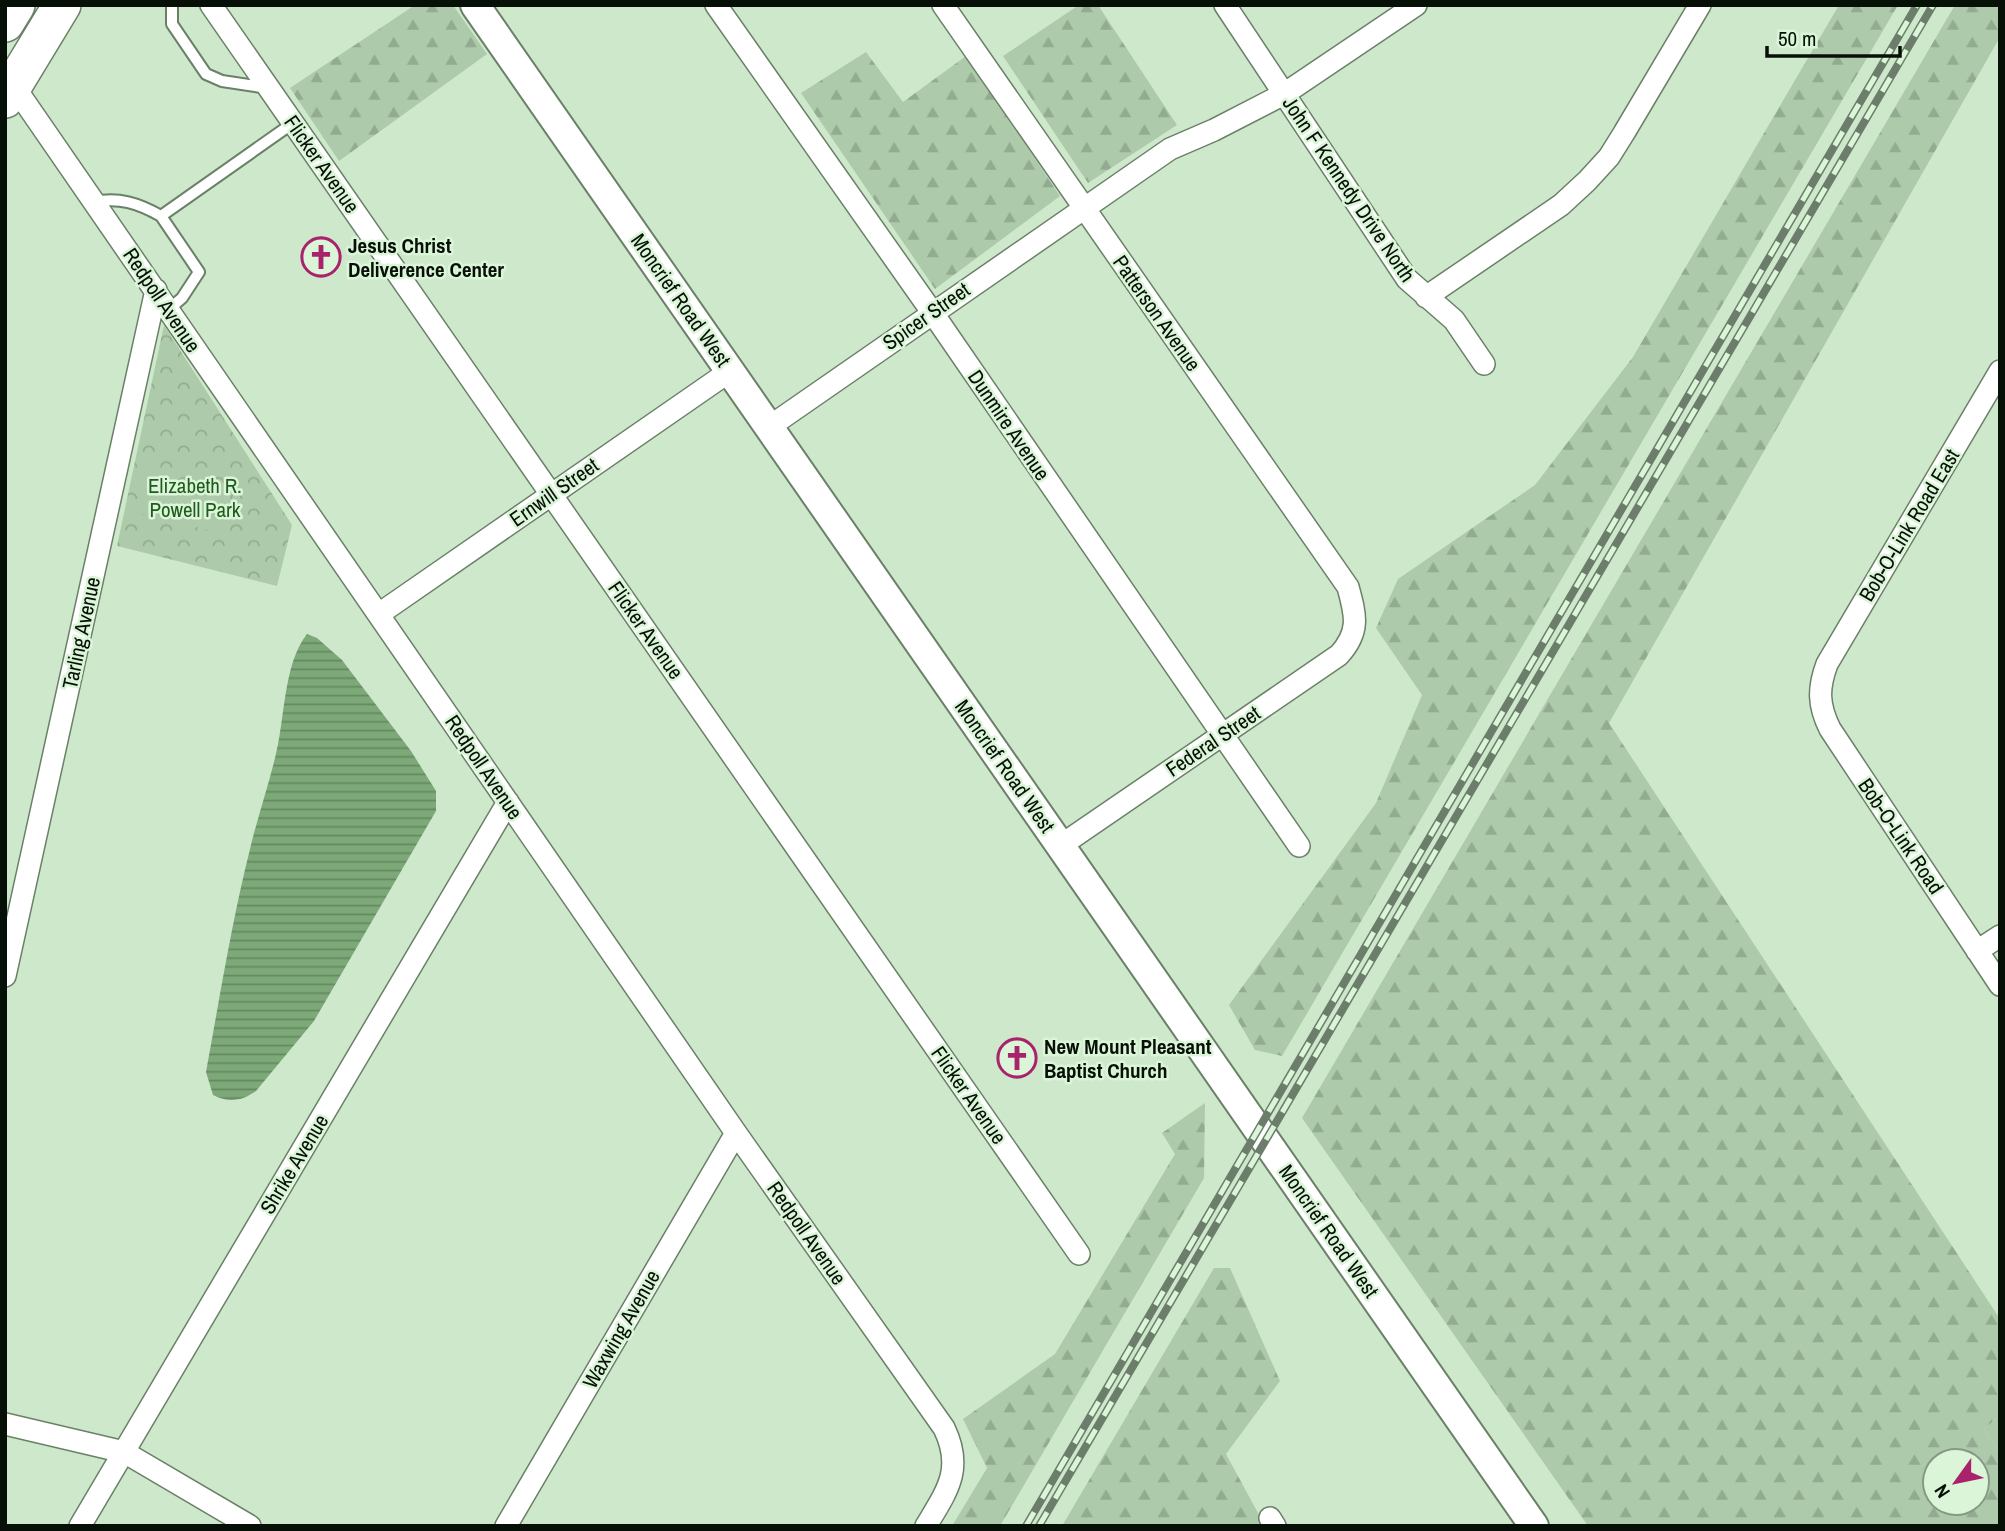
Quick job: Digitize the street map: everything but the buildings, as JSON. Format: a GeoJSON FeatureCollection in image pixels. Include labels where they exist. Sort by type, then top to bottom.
{"type":"FeatureCollection","features":[{"type":"Feature","properties":{"kind":"highway"},"geometry":{"type":"LineString","coordinates":[[5,23],[16,5]]}},
{"type":"Feature","properties":{"kind":"highway"},"geometry":{"type":"LineString","coordinates":[[8,87],[62,5]]}},
{"type":"Feature","properties":{"kind":"street","name":"Flicker Avenue"},"geometry":{"type":"LineString","coordinates":[[211,5],[1079,1254]]}},
{"type":"Feature","properties":{"kind":"street","name":"Dunmire Avenue"},"geometry":{"type":"LineString","coordinates":[[716,5],[932,312],[1299,846]]}},
{"type":"Feature","properties":{"kind":"street","name":"Patterson Avenue"},"geometry":{"type":"LineString","coordinates":[[943,5],[1348,587],[1354,608],[1355,627]]}},
{"type":"Feature","properties":{"kind":"street","name":"John F Kennedy Drive North"},"geometry":{"type":"LineString","coordinates":[[1225,5],[1407,279],[1454,320],[1484,364]]}},
{"type":"Feature","properties":{"kind":"street","name":"Spicer Street"},"geometry":{"type":"LineString","coordinates":[[769,427],[1084,206],[1170,149],[1284,94],[1416,5]]}},
{"type":"Feature","properties":{"kind":"street"},"geometry":{"type":"LineString","coordinates":[[1426,297],[1561,205],[1587,181],[1609,157],[1625,133],[1700,5]]}},
{"type":"Feature","properties":{"kind":"street","name":"Moncrief Road West"},"geometry":{"type":"LineString","coordinates":[[477,6],[1534,1526]]}},
{"type":"Feature","properties":{"kind":"street","name":"Redpoll Avenue"},"geometry":{"type":"LineString","coordinates":[[8,87],[156,290],[736,1133],[944,1428],[952,1444],[954,1462],[951,1479],[946,1494],[926,1526]]}},
{"type":"Feature","properties":{"kind":"street","name":"Tarling Avenue"},"geometry":{"type":"LineString","coordinates":[[5,976],[156,290]]}},
{"type":"Feature","properties":{"kind":"street","name":"Ernwill Street"},"geometry":{"type":"LineString","coordinates":[[379,614],[730,371]]}},
{"type":"Feature","properties":{"kind":"street","name":"Bob-O-Link Road East"},"geometry":{"type":"LineString","coordinates":[[1821,680],[1827,664],[2000,371]]}},
{"type":"Feature","properties":{"kind":"street","name":"Federal Street"},"geometry":{"type":"LineString","coordinates":[[1060,846],[1339,655],[1349,643],[1355,627]]}},
{"type":"Feature","properties":{"kind":"street","name":"Bob-O-Link Road"},"geometry":{"type":"LineString","coordinates":[[1821,680],[1819,699],[1830,729],[2000,985]]}},
{"type":"Feature","properties":{"kind":"street","name":"Shrike Avenue"},"geometry":{"type":"LineString","coordinates":[[80,1526],[508,802]]}},
{"type":"Feature","properties":{"kind":"street"},"geometry":{"type":"LineString","coordinates":[[1977,951],[2000,936]]}},
{"type":"Feature","properties":{"kind":"street","name":"Waxwing Avenue"},"geometry":{"type":"LineString","coordinates":[[506,1526],[736,1133]]}},
{"type":"Feature","properties":{"kind":"street"},"geometry":{"type":"LineString","coordinates":[[5,1423],[124,1452],[250,1526]]}},
{"type":"Feature","properties":{"kind":"lane"},"geometry":{"type":"LineString","coordinates":[[172,5],[172,24],[206,74],[222,81],[269,88]]}},
{"type":"Feature","properties":{"kind":"lane"},"geometry":{"type":"LineString","coordinates":[[160,216],[293,122]]}},
{"type":"Feature","properties":{"kind":"lane"},"geometry":{"type":"LineString","coordinates":[[94,202],[114,198],[136,204],[160,216],[199,272],[182,298],[169,310]]}},
{"type":"Feature","properties":{"kind":"green space"},"geometry":{"type":"Polygon","coordinates":[[[415,5],[453,5],[487,54],[339,161],[290,88],[415,5]]]}},
{"type":"Feature","properties":{"kind":"green space"},"geometry":{"type":"Polygon","coordinates":[[[1079,5],[1098,5],[1177,125],[1088,183],[1003,56],[1079,5]]]}},
{"type":"Feature","properties":{"kind":"green space"},"geometry":{"type":"Polygon","coordinates":[[[1839,5],[1898,5],[1282,1056],[1255,1050],[1229,1005],[1376,803],[1422,695],[1376,628],[1398,579],[1535,485],[1633,357],[1839,5]]]}},
{"type":"Feature","properties":{"kind":"green space"},"geometry":{"type":"Polygon","coordinates":[[[1955,5],[2000,5],[2000,37],[1609,723],[2000,1319],[2000,1416],[1984,1429],[2000,1453],[2000,1526],[1588,1526],[1302,1118],[1955,5]]]}},
{"type":"Feature","properties":{"kind":"green space"},"geometry":{"type":"Polygon","coordinates":[[[866,52],[903,102],[966,56],[1060,196],[935,289],[801,93],[866,52]]]}},
{"type":"Feature","properties":{"kind":"green space","name":"Elizabeth R. Powell Park"},"geometry":{"type":"Polygon","coordinates":[[[164,325],[292,525],[277,586],[117,546],[164,325]]]}},
{"type":"Feature","properties":{"kind":"green space"},"geometry":{"type":"Polygon","coordinates":[[[144,473],[218,491],[208,530],[135,512],[144,473]]]}},
{"type":"Feature","properties":{"kind":"green space"},"geometry":{"type":"Polygon","coordinates":[[[1205,1103],[1204,1178],[1000,1526],[952,1526],[987,1468],[963,1419],[1055,1354],[1175,1154],[1162,1133],[1205,1103]]]}},
{"type":"Feature","properties":{"kind":"green space"},"geometry":{"type":"Polygon","coordinates":[[[1214,1268],[1230,1268],[1280,1381],[1226,1454],[1265,1526],[1062,1526],[1214,1268]]]}},
{"type":"Feature","properties":{"kind":"green space"},"geometry":{"type":"Polygon","coordinates":[[[2000,1416],[2000,1453],[1984,1429],[2000,1416]]]}},
{"type":"Feature","properties":{"kind":"shaded area"},"geometry":{"type":"Polygon","coordinates":[[[307,634],[317,638],[342,660],[411,751],[436,791],[436,811],[314,1021],[256,1091],[240,1099],[224,1099],[213,1095],[206,1072],[238,901],[275,758],[289,677],[299,646],[307,634]]]}},
{"type":"Feature","properties":{"kind":"railway"},"geometry":{"type":"LineString","coordinates":[[1026,1526],[1917,5]]}},
{"type":"Feature","properties":{"kind":"railway"},"geometry":{"type":"LineString","coordinates":[[1039,1526],[1933,5]]}},
{"type":"Feature","properties":{"kind":"place","name":"Jesus Christ Deliverence Center"},"geometry":{"type":"Point","coordinates":[321,257]}},
{"type":"Feature","properties":{"kind":"place","name":"New Mount Pleasant Baptist Church"},"geometry":{"type":"Point","coordinates":[1017,1058]}}]}
